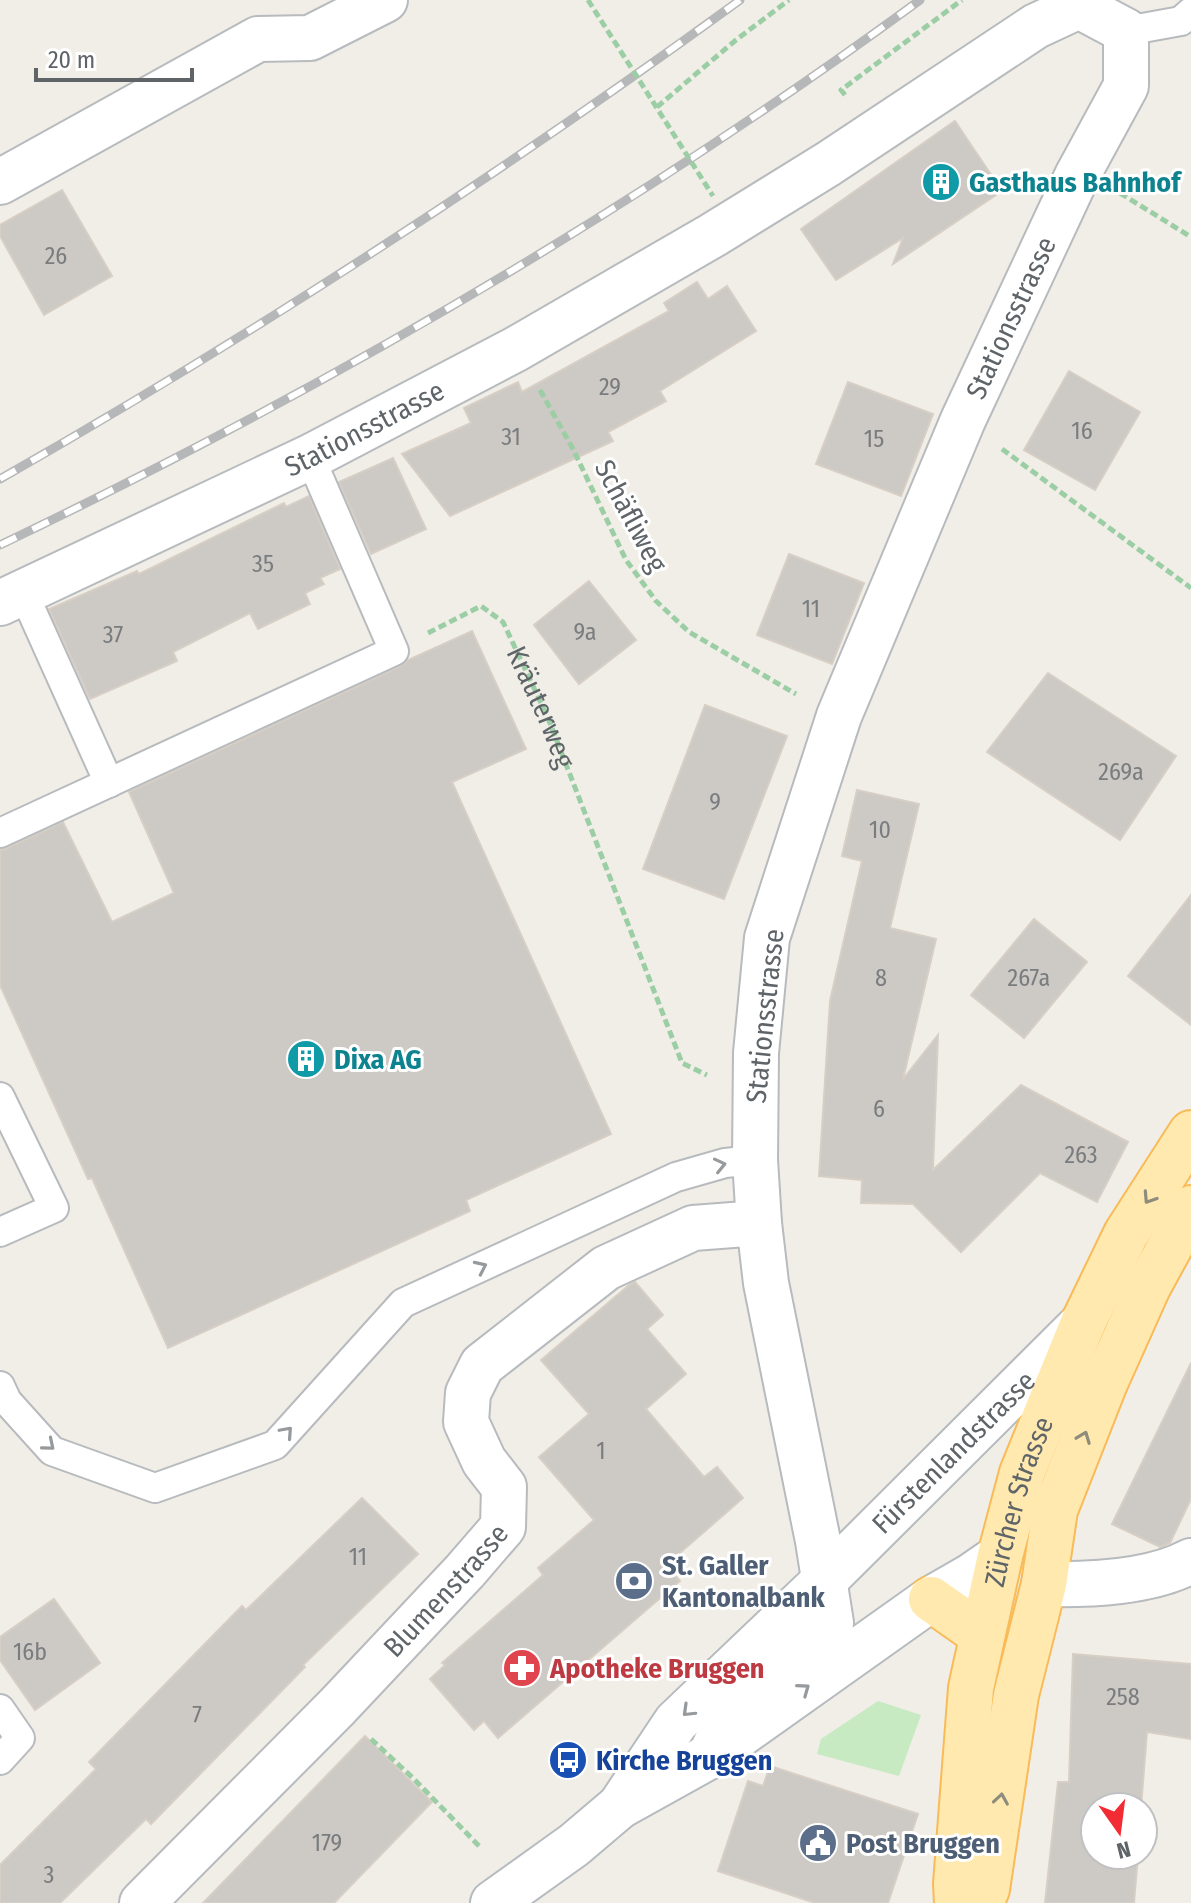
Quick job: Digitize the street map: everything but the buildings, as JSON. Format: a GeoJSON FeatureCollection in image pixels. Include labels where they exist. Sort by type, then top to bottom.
{"type":"FeatureCollection","features":[{"type":"Feature","properties":{"kind":"main road","name":"Zürcher Strasse"},"geometry":{"type":"LineString","coordinates":[[957,1903],[971,1688],[1022,1473],[1083,1323],[1126,1234],[1191,1133]]}},
{"type":"Feature","properties":{"kind":"main road","name":"Zürcher Strasse"},"geometry":{"type":"LineString","coordinates":[[981,1903],[987,1889],[1016,1695],[1044,1584],[1055,1510],[1105,1383],[1148,1287],[1191,1208]]}},
{"type":"Feature","properties":{"kind":"main road"},"geometry":{"type":"LineString","coordinates":[[1000,1556],[1055,1510]]}},
{"type":"Feature","properties":{"kind":"main road"},"geometry":{"type":"LineString","coordinates":[[931,1599],[982,1635]]}},
{"type":"Feature","properties":{"kind":"street"},"geometry":{"type":"LineString","coordinates":[[0,182],[258,39],[310,38],[385,0]]}},
{"type":"Feature","properties":{"kind":"street","name":"Stationsstrasse"},"geometry":{"type":"LineString","coordinates":[[12,598],[310,457],[516,349],[713,235],[828,164],[1036,26],[1079,6],[1126,31],[1126,86],[1077,176],[963,420],[839,716],[767,938],[756,1053],[755,1160],[759,1223],[766,1283],[825,1580]]}},
{"type":"Feature","properties":{"kind":"street","name":"Blumenstrasse"},"geometry":{"type":"LineString","coordinates":[[142,1903],[337,1707],[503,1527],[504,1487],[484,1461],[466,1422],[468,1393],[482,1365],[606,1268],[693,1228],[759,1223]]}},
{"type":"Feature","properties":{"kind":"street","name":"Fürstenlandstrasse"},"geometry":{"type":"LineString","coordinates":[[620,1806],[676,1722],[825,1580],[1083,1323]]}},
{"type":"Feature","properties":{"kind":"street","name":"Fürstenlandstrasse"},"geometry":{"type":"LineString","coordinates":[[493,1903],[574,1845],[620,1806],[710,1756],[931,1599],[1000,1556]]}},
{"type":"Feature","properties":{"kind":"street"},"geometry":{"type":"LineString","coordinates":[[1044,1584],[1079,1585],[1130,1578],[1173,1570],[1191,1561]]}},
{"type":"Feature","properties":{"kind":"street"},"geometry":{"type":"LineString","coordinates":[[710,1756],[727,1720],[831,1623],[825,1580]]}},
{"type":"Feature","properties":{"kind":"lane"},"geometry":{"type":"LineString","coordinates":[[1126,31],[1181,21],[1191,12]]}},
{"type":"Feature","properties":{"kind":"lane"},"geometry":{"type":"LineString","coordinates":[[0,833],[394,651],[310,457]]}},
{"type":"Feature","properties":{"kind":"lane"},"geometry":{"type":"LineString","coordinates":[[12,598],[109,783]]}},
{"type":"Feature","properties":{"kind":"lane"},"geometry":{"type":"LineString","coordinates":[[0,1097],[54,1208],[0,1232]]}},
{"type":"Feature","properties":{"kind":"lane"},"geometry":{"type":"LineString","coordinates":[[0,1386],[7,1401],[52,1451],[155,1488],[275,1445],[403,1303],[676,1177],[725,1163],[755,1160]]}},
{"type":"Feature","properties":{"kind":"lane"},"geometry":{"type":"LineString","coordinates":[[0,1709],[20,1738],[0,1760]]}},
{"type":"Feature","properties":{"kind":"path"},"geometry":{"type":"LineString","coordinates":[[588,0],[713,196]]}},
{"type":"Feature","properties":{"kind":"path"},"geometry":{"type":"LineString","coordinates":[[657,107],[789,0]]}},
{"type":"Feature","properties":{"kind":"path"},"geometry":{"type":"LineString","coordinates":[[1119,193],[1191,237]]}},
{"type":"Feature","properties":{"kind":"path","name":"Schäfliweg"},"geometry":{"type":"LineString","coordinates":[[536,384],[573,449],[626,560],[656,601],[689,632],[797,695]]}},
{"type":"Feature","properties":{"kind":"path"},"geometry":{"type":"LineString","coordinates":[[997,445],[1191,588]]}},
{"type":"Feature","properties":{"kind":"path","name":"Kräuterweg"},"geometry":{"type":"LineString","coordinates":[[394,651],[481,606],[503,622],[548,718],[682,1063],[709,1076]]}},
{"type":"Feature","properties":{"kind":"path"},"geometry":{"type":"LineString","coordinates":[[380,1747],[481,1848]]}},
{"type":"Feature","properties":{"kind":"green space"},"geometry":{"type":"Polygon","coordinates":[[[878,1701],[921,1715],[899,1776],[817,1754],[821,1739],[878,1701]]]}},
{"type":"Feature","properties":{"kind":"railway"},"geometry":{"type":"LineString","coordinates":[[0,479],[190,367],[376,250],[560,127],[740,0]]}},
{"type":"Feature","properties":{"kind":"railway"},"geometry":{"type":"LineString","coordinates":[[0,545],[239,425],[473,294],[700,153],[920,0]]}},
{"type":"Feature","properties":{"kind":"place","name":"Gasthaus Bahnhof"},"geometry":{"type":"Point","coordinates":[941,182]}},
{"type":"Feature","properties":{"kind":"place","name":"Dixa AG"},"geometry":{"type":"Point","coordinates":[306,1059]}},
{"type":"Feature","properties":{"kind":"place","name":"St. Galler Kantonalbank"},"geometry":{"type":"Point","coordinates":[634,1581]}},
{"type":"Feature","properties":{"kind":"place","name":"Apotheke Bruggen"},"geometry":{"type":"Point","coordinates":[522,1668]}},
{"type":"Feature","properties":{"kind":"place","name":"Kirche Bruggen"},"geometry":{"type":"Point","coordinates":[568,1760]}},
{"type":"Feature","properties":{"kind":"place","name":"Post Bruggen"},"geometry":{"type":"Point","coordinates":[818,1843]}}]}
